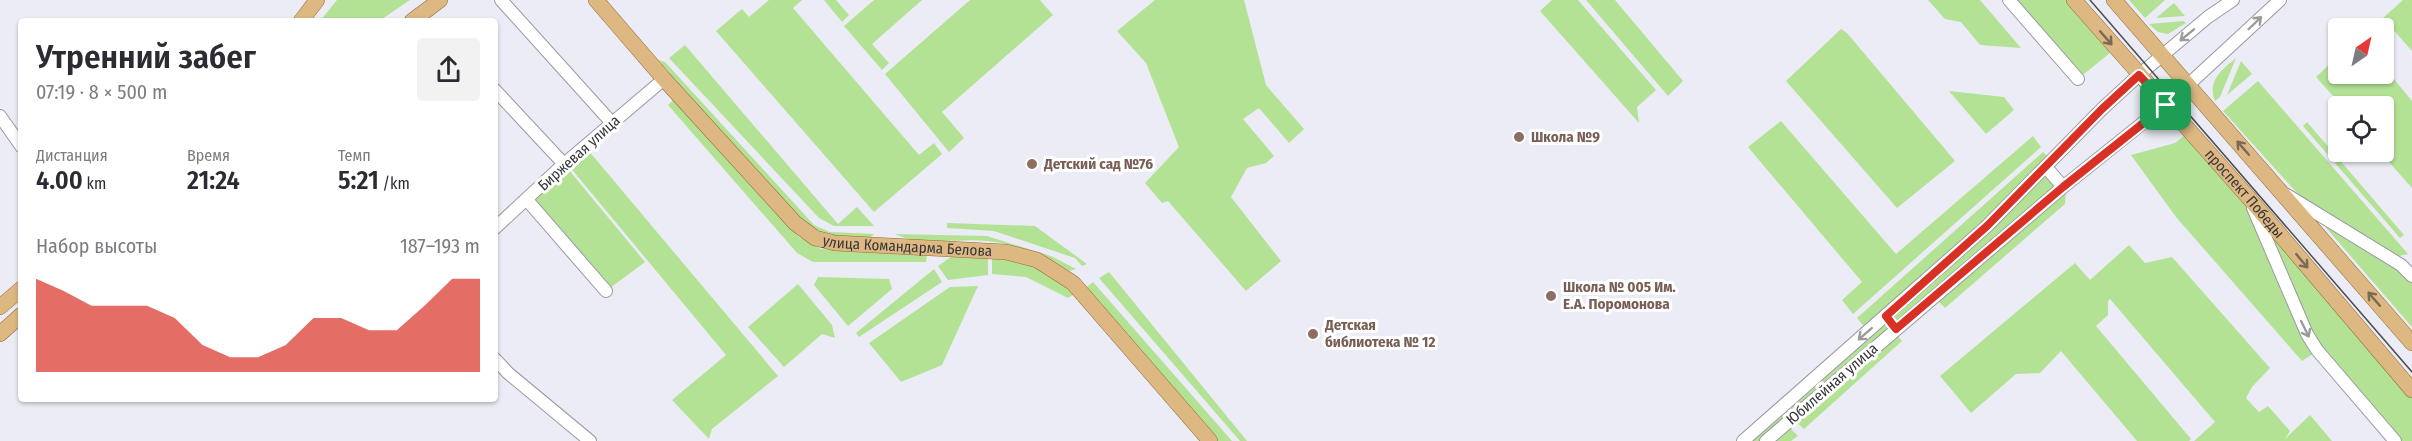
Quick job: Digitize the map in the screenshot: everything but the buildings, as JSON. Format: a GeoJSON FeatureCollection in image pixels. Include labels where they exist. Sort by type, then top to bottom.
{"type":"FeatureCollection","features":[{"type":"Feature","properties":{"kind":"main road"},"geometry":{"type":"LineString","coordinates":[[303,18],[317,0]]}},
{"type":"Feature","properties":{"kind":"main road"},"geometry":{"type":"LineString","coordinates":[[416,18],[440,0]]}},
{"type":"Feature","properties":{"kind":"main road","name":"улица Командарма Белова"},"geometry":{"type":"LineString","coordinates":[[596,0],[664,79],[795,223],[815,238],[835,243],[1006,252],[1037,260],[1056,270],[1073,284],[1210,441]]}},
{"type":"Feature","properties":{"kind":"main road","name":"проспект Победы"},"geometry":{"type":"LineString","coordinates":[[2074,0],[2249,198],[2412,390]]}},
{"type":"Feature","properties":{"kind":"main road","name":"проспект Победы"},"geometry":{"type":"LineString","coordinates":[[2114,0],[2412,343]]}},
{"type":"Feature","properties":{"kind":"main road"},"geometry":{"type":"LineString","coordinates":[[0,307],[18,292]]}},
{"type":"Feature","properties":{"kind":"main road"},"geometry":{"type":"LineString","coordinates":[[0,334],[18,318]]}},
{"type":"Feature","properties":{"kind":"street"},"geometry":{"type":"LineString","coordinates":[[501,0],[612,123]]}},
{"type":"Feature","properties":{"kind":"street"},"geometry":{"type":"LineString","coordinates":[[2009,0],[2078,80]]}},
{"type":"Feature","properties":{"kind":"street","name":"Юбилейная улица"},"geometry":{"type":"LineString","coordinates":[[1743,441],[1987,226],[2102,109],[2139,75],[2208,17],[2234,0]]}},
{"type":"Feature","properties":{"kind":"street","name":"Юбилейная улица"},"geometry":{"type":"LineString","coordinates":[[1766,441],[2063,187],[2166,105],[2280,0]]}},
{"type":"Feature","properties":{"kind":"street","name":"Биржевая улица"},"geometry":{"type":"LineString","coordinates":[[498,225],[564,164],[664,79]]}},
{"type":"Feature","properties":{"kind":"street"},"geometry":{"type":"LineString","coordinates":[[498,93],[564,164]]}},
{"type":"Feature","properties":{"kind":"street"},"geometry":{"type":"LineString","coordinates":[[0,116],[18,142]]}},
{"type":"Feature","properties":{"kind":"street"},"geometry":{"type":"LineString","coordinates":[[2046,167],[2063,187]]}},
{"type":"Feature","properties":{"kind":"street"},"geometry":{"type":"LineString","coordinates":[[2281,192],[2401,265],[2412,276]]}},
{"type":"Feature","properties":{"kind":"street"},"geometry":{"type":"LineString","coordinates":[[2249,198],[2307,334],[2395,441]]}},
{"type":"Feature","properties":{"kind":"street"},"geometry":{"type":"LineString","coordinates":[[526,200],[606,291]]}},
{"type":"Feature","properties":{"kind":"street"},"geometry":{"type":"LineString","coordinates":[[1886,316],[1896,329]]}},
{"type":"Feature","properties":{"kind":"street"},"geometry":{"type":"LineString","coordinates":[[498,362],[590,441]]}},
{"type":"Feature","properties":{"kind":"green space"},"geometry":{"type":"Polygon","coordinates":[[[337,0],[410,0],[383,18],[322,18],[337,0]]]}},
{"type":"Feature","properties":{"kind":"green space"},"geometry":{"type":"Polygon","coordinates":[[[769,0],[802,0],[793,8],[919,155],[934,143],[942,154],[874,212],[716,31],[742,9],[749,17],[769,0]]]}},
{"type":"Feature","properties":{"kind":"green space"},"geometry":{"type":"Polygon","coordinates":[[[824,0],[836,0],[849,15],[842,22],[824,0]]]}},
{"type":"Feature","properties":{"kind":"green space"},"geometry":{"type":"Polygon","coordinates":[[[874,0],[922,0],[872,44],[889,63],[882,70],[844,26],[874,0]]]}},
{"type":"Feature","properties":{"kind":"green space"},"geometry":{"type":"Polygon","coordinates":[[[970,0],[1040,0],[1053,15],[942,112],[964,138],[949,152],[885,74],[970,0]]]}},
{"type":"Feature","properties":{"kind":"green space"},"geometry":{"type":"Polygon","coordinates":[[[1155,0],[1244,0],[1266,85],[1304,129],[1289,143],[1259,108],[1243,119],[1274,156],[1266,163],[1247,168],[1231,197],[1281,261],[1246,291],[1168,201],[1162,203],[1145,183],[1179,147],[1146,63],[1117,31],[1155,0]]]}},
{"type":"Feature","properties":{"kind":"green space"},"geometry":{"type":"Polygon","coordinates":[[[1552,0],[1578,0],[1656,90],[1637,107],[1639,123],[1540,11],[1552,0]]]}},
{"type":"Feature","properties":{"kind":"green space"},"geometry":{"type":"Polygon","coordinates":[[[1586,0],[1615,0],[1683,81],[1668,96],[1586,0]]]}},
{"type":"Feature","properties":{"kind":"green space"},"geometry":{"type":"Polygon","coordinates":[[[1928,0],[1980,0],[2021,48],[1980,45],[1961,22],[1945,19],[1928,0]]]}},
{"type":"Feature","properties":{"kind":"green space"},"geometry":{"type":"Polygon","coordinates":[[[2009,0],[2074,0],[2116,48],[2078,79],[2009,0]]]}},
{"type":"Feature","properties":{"kind":"green space"},"geometry":{"type":"Polygon","coordinates":[[[2129,0],[2165,0],[2145,18],[2129,0]]]}},
{"type":"Feature","properties":{"kind":"green space"},"geometry":{"type":"Polygon","coordinates":[[[2403,0],[2412,0],[2412,51],[2394,31],[2394,18],[2383,18],[2403,0]]]}},
{"type":"Feature","properties":{"kind":"green space"},"geometry":{"type":"Polygon","coordinates":[[[2174,3],[2185,16],[2156,18],[2174,3]]]}},
{"type":"Feature","properties":{"kind":"green space"},"geometry":{"type":"Polygon","coordinates":[[[2183,21],[2186,23],[2168,34],[2158,32],[2149,24],[2183,21]]]}},
{"type":"Feature","properties":{"kind":"green space"},"geometry":{"type":"Polygon","coordinates":[[[1841,29],[1847,33],[1955,161],[1897,208],[1786,81],[1841,29]]]}},
{"type":"Feature","properties":{"kind":"green space"},"geometry":{"type":"Polygon","coordinates":[[[685,45],[838,224],[857,207],[874,226],[834,226],[819,218],[669,58],[685,45]]]}},
{"type":"Feature","properties":{"kind":"green space"},"geometry":{"type":"Polygon","coordinates":[[[2236,58],[2220,97],[2215,101],[2214,81],[2221,71],[2236,58]]]}},
{"type":"Feature","properties":{"kind":"green space"},"geometry":{"type":"Polygon","coordinates":[[[658,60],[665,62],[814,225],[830,232],[874,234],[870,238],[835,235],[819,231],[803,222],[658,60]]]}},
{"type":"Feature","properties":{"kind":"green space"},"geometry":{"type":"Polygon","coordinates":[[[2241,61],[2252,74],[2227,95],[2241,61]]]}},
{"type":"Feature","properties":{"kind":"green space"},"geometry":{"type":"Polygon","coordinates":[[[2328,66],[2328,84],[2394,84],[2394,79],[2412,101],[2412,188],[2389,162],[2394,162],[2394,96],[2333,96],[2316,77],[2328,66]]]}},
{"type":"Feature","properties":{"kind":"green space"},"geometry":{"type":"Polygon","coordinates":[[[2258,81],[2408,254],[2398,256],[2298,194],[2223,111],[2258,81]]]}},
{"type":"Feature","properties":{"kind":"green space"},"geometry":{"type":"Polygon","coordinates":[[[1949,91],[2004,97],[2014,110],[1986,134],[1949,91]]]}},
{"type":"Feature","properties":{"kind":"green space"},"geometry":{"type":"Polygon","coordinates":[[[675,98],[799,237],[821,249],[927,254],[926,262],[813,262],[797,253],[668,105],[675,98]]]}},
{"type":"Feature","properties":{"kind":"green space"},"geometry":{"type":"Polygon","coordinates":[[[1781,121],[1896,254],[2033,136],[2041,147],[1853,314],[1842,300],[1862,282],[1748,147],[1781,121]]]}},
{"type":"Feature","properties":{"kind":"green space"},"geometry":{"type":"Polygon","coordinates":[[[2307,122],[2328,146],[2328,155],[2303,126],[2307,122]]]}},
{"type":"Feature","properties":{"kind":"green space"},"geometry":{"type":"Polygon","coordinates":[[[2189,132],[2412,390],[2412,441],[2395,441],[2317,351],[2302,361],[2176,217],[2131,155],[2175,143],[2189,132]]]}},
{"type":"Feature","properties":{"kind":"green space"},"geometry":{"type":"Polygon","coordinates":[[[588,150],[778,376],[712,429],[709,439],[672,400],[726,355],[569,166],[588,150]]]}},
{"type":"Feature","properties":{"kind":"green space"},"geometry":{"type":"Polygon","coordinates":[[[2043,152],[2049,158],[1985,223],[1866,329],[1857,318],[2043,152]]]}},
{"type":"Feature","properties":{"kind":"green space"},"geometry":{"type":"Polygon","coordinates":[[[2334,162],[2341,162],[2404,235],[2400,238],[2334,162]]]}},
{"type":"Feature","properties":{"kind":"green space"},"geometry":{"type":"Polygon","coordinates":[[[564,164],[645,262],[606,291],[527,200],[564,164]]]}},
{"type":"Feature","properties":{"kind":"green space"},"geometry":{"type":"Polygon","coordinates":[[[2045,174],[2056,186],[1897,321],[1893,317],[2045,174]]]}},
{"type":"Feature","properties":{"kind":"green space"},"geometry":{"type":"Polygon","coordinates":[[[2066,191],[2065,204],[1945,308],[1937,300],[2066,191]]]}},
{"type":"Feature","properties":{"kind":"green space"},"geometry":{"type":"Polygon","coordinates":[[[947,223],[1035,226],[1087,264],[1082,266],[1075,258],[994,231],[947,228],[947,223]]]}},
{"type":"Feature","properties":{"kind":"green space"},"geometry":{"type":"Polygon","coordinates":[[[2322,223],[2395,268],[2412,283],[2412,327],[2322,223]]]}},
{"type":"Feature","properties":{"kind":"green space"},"geometry":{"type":"Polygon","coordinates":[[[895,234],[987,236],[1051,256],[1076,269],[1069,271],[1030,251],[998,242],[928,241],[905,238],[895,234]]]}},
{"type":"Feature","properties":{"kind":"green space"},"geometry":{"type":"Polygon","coordinates":[[[2129,245],[2145,263],[2172,257],[2270,368],[2252,387],[2246,398],[2259,412],[2268,406],[2290,431],[2285,439],[2310,415],[2332,441],[2194,441],[2215,422],[2110,299],[2108,315],[2096,326],[2191,439],[2189,441],[2137,441],[2061,351],[2040,373],[2016,374],[1971,413],[1940,376],[2075,263],[2090,280],[2129,245]]]}},
{"type":"Feature","properties":{"kind":"green space"},"geometry":{"type":"Polygon","coordinates":[[[961,254],[988,256],[988,275],[948,280],[938,266],[951,257],[961,254]]]}},
{"type":"Feature","properties":{"kind":"green space"},"geometry":{"type":"Polygon","coordinates":[[[992,257],[1028,264],[1047,272],[1076,293],[1068,298],[1026,277],[992,274],[992,257]]]}},
{"type":"Feature","properties":{"kind":"green space"},"geometry":{"type":"Polygon","coordinates":[[[934,269],[942,282],[859,337],[856,333],[934,269]]]}},
{"type":"Feature","properties":{"kind":"green space"},"geometry":{"type":"Polygon","coordinates":[[[1109,272],[1247,441],[1240,441],[1099,278],[1109,272]]]}},
{"type":"Feature","properties":{"kind":"green space"},"geometry":{"type":"Polygon","coordinates":[[[818,277],[889,279],[892,289],[848,326],[814,285],[818,277]]]}},
{"type":"Feature","properties":{"kind":"green space"},"geometry":{"type":"Polygon","coordinates":[[[1093,282],[1232,441],[1215,441],[1083,290],[1093,282]]]}},
{"type":"Feature","properties":{"kind":"green space"},"geometry":{"type":"Polygon","coordinates":[[[798,284],[832,325],[835,338],[822,334],[784,367],[748,327],[798,284]]]}},
{"type":"Feature","properties":{"kind":"green space"},"geometry":{"type":"Polygon","coordinates":[[[978,286],[942,365],[901,382],[869,343],[950,287],[978,286]]]}},
{"type":"Feature","properties":{"kind":"green space"},"geometry":{"type":"Polygon","coordinates":[[[1885,324],[1889,328],[1759,441],[1750,441],[1885,324]]]}},
{"type":"Feature","properties":{"kind":"green space"},"geometry":{"type":"Polygon","coordinates":[[[1897,335],[1902,341],[1804,429],[1796,422],[1897,335]]]}},
{"type":"Feature","properties":{"kind":"green space"},"geometry":{"type":"Polygon","coordinates":[[[1790,428],[1798,436],[1791,441],[1775,441],[1790,428]]]}},
{"type":"Feature","properties":{"kind":"tram line"},"geometry":{"type":"LineString","coordinates":[[2090,0],[2412,372]]}},
{"type":"Feature","properties":{"kind":"place","name":"Школа №9"},"geometry":{"type":"Point","coordinates":[1519,137]}},
{"type":"Feature","properties":{"kind":"place","name":"Детский сад №76"},"geometry":{"type":"Point","coordinates":[1032,164]}},
{"type":"Feature","properties":{"kind":"place","name":"Школа № 005 Им. Е.А. Поромонова"},"geometry":{"type":"Point","coordinates":[1551,296]}},
{"type":"Feature","properties":{"kind":"place","name":"Детская библиотека № 12"},"geometry":{"type":"Point","coordinates":[1313,334]}},
{"type":"Feature","properties":{"kind":"route"},"geometry":{"type":"LineString","coordinates":[[2139,75],[2166,105],[2063,187],[1896,329],[1886,316],[1987,226],[2102,109],[2139,75]]}}]}
